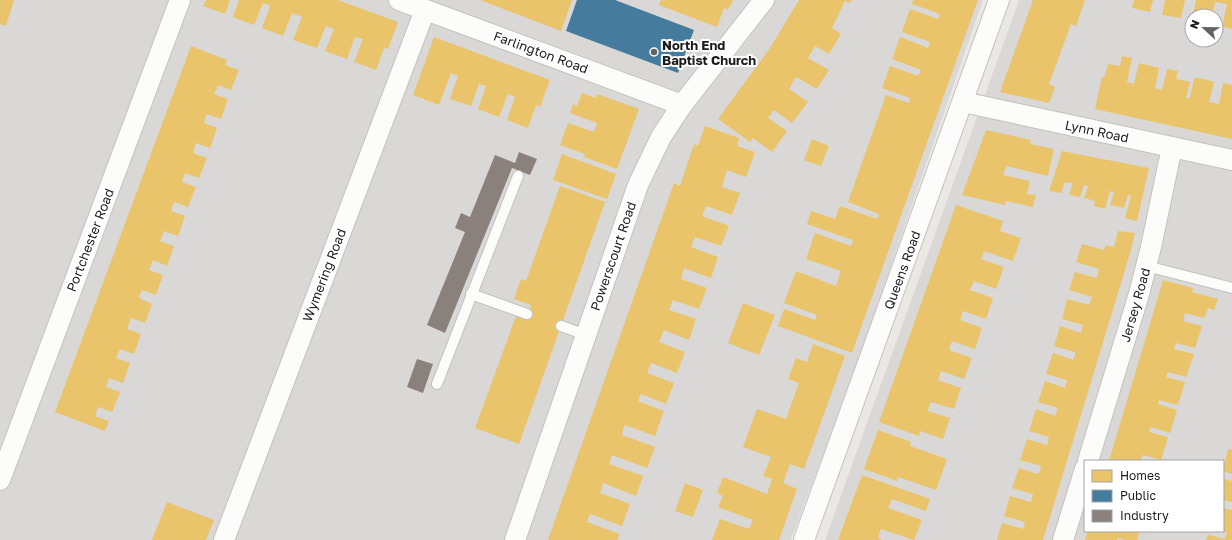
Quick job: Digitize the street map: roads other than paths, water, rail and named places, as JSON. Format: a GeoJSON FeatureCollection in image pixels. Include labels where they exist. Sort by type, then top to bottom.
{"type":"FeatureCollection","features":[{"type":"Feature","properties":{"kind":"street","name":"Portchester Road"},"geometry":{"type":"LineString","coordinates":[[0,480],[180,0]]}},
{"type":"Feature","properties":{"kind":"street","name":"Farlington Road"},"geometry":{"type":"LineString","coordinates":[[399,0],[682,105]]}},
{"type":"Feature","properties":{"kind":"street","name":"Powerscourt Road"},"geometry":{"type":"LineString","coordinates":[[515,540],[638,185],[661,137],[682,105],[764,0]]}},
{"type":"Feature","properties":{"kind":"street","name":"Queens Road"},"geometry":{"type":"LineString","coordinates":[[804,540],[999,0]]}},
{"type":"Feature","properties":{"kind":"street","name":"Wymering Road"},"geometry":{"type":"LineString","coordinates":[[224,540],[425,10]]}},
{"type":"Feature","properties":{"kind":"street","name":"Lynn Road"},"geometry":{"type":"LineString","coordinates":[[963,102],[1232,160]]}},
{"type":"Feature","properties":{"kind":"street","name":"Jersey Road"},"geometry":{"type":"LineString","coordinates":[[1088,460],[1139,294],[1172,147]]}},
{"type":"Feature","properties":{"kind":"street"},"geometry":{"type":"LineString","coordinates":[[1063,540],[1084,472]]}},
{"type":"Feature","properties":{"kind":"lane"},"geometry":{"type":"LineString","coordinates":[[437,384],[518,176]]}},
{"type":"Feature","properties":{"kind":"lane"},"geometry":{"type":"LineString","coordinates":[[1146,266],[1232,288]]}},
{"type":"Feature","properties":{"kind":"lane"},"geometry":{"type":"LineString","coordinates":[[471,294],[527,314]]}},
{"type":"Feature","properties":{"kind":"lane"},"geometry":{"type":"LineString","coordinates":[[561,326],[586,335]]}},
{"type":"Feature","properties":{"kind":"place","name":"North End Baptist Church"},"geometry":{"type":"Point","coordinates":[654,52]}}]}
